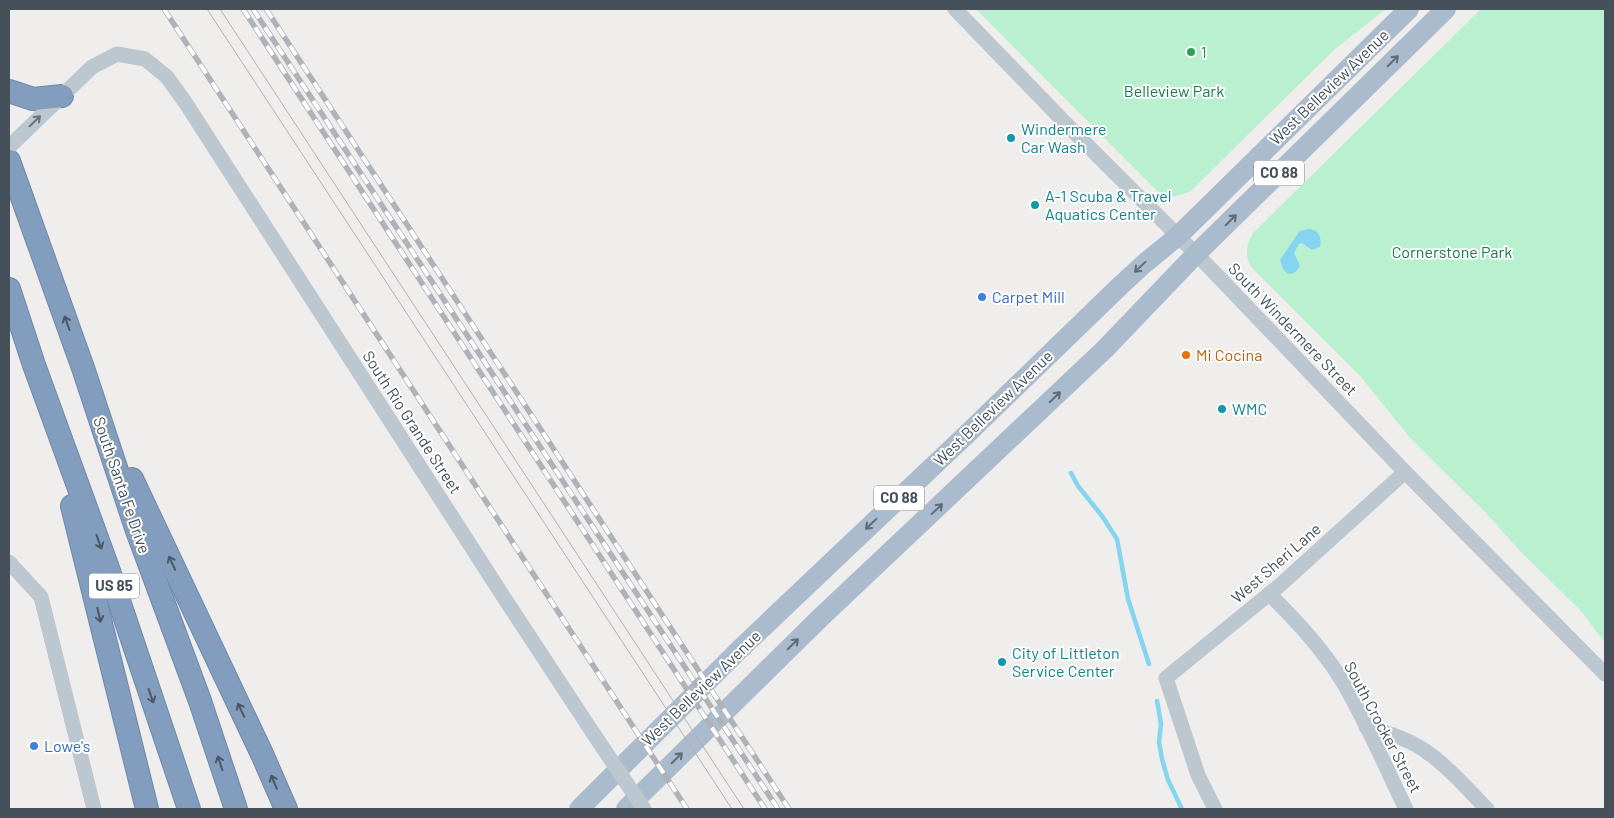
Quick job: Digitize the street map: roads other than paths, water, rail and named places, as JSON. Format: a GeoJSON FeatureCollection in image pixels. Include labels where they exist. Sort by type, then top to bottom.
{"type":"FeatureCollection","features":[{"type":"Feature","properties":{"kind":"highway"},"geometry":{"type":"LineString","coordinates":[[9,91],[33,99],[62,96]]}},
{"type":"Feature","properties":{"kind":"highway","name":"South Santa Fe Drive"},"geometry":{"type":"LineString","coordinates":[[9,161],[83,368],[136,528],[200,701],[236,809]]}},
{"type":"Feature","properties":{"kind":"highway","name":"US 85"},"geometry":{"type":"LineString","coordinates":[[9,289],[34,365],[108,568],[189,809]]}},
{"type":"Feature","properties":{"kind":"highway"},"geometry":{"type":"LineString","coordinates":[[34,365],[38,393],[72,508],[147,809]]}},
{"type":"Feature","properties":{"kind":"highway"},"geometry":{"type":"LineString","coordinates":[[83,368],[134,484],[262,754],[286,809]]}},
{"type":"Feature","properties":{"kind":"main road","name":"West Belleview Avenue"},"geometry":{"type":"LineString","coordinates":[[579,809],[697,692],[1126,280],[1178,236],[1409,9]]}},
{"type":"Feature","properties":{"kind":"main road","name":"West Belleview Avenue"},"geometry":{"type":"LineString","coordinates":[[626,809],[820,618],[1100,354],[1196,254],[1446,9]]}},
{"type":"Feature","properties":{"kind":"street","name":"South Windermere Street"},"geometry":{"type":"LineString","coordinates":[[954,9],[1072,131],[1196,254],[1406,472],[1605,674]]}},
{"type":"Feature","properties":{"kind":"street","name":"South Rio Grande Street"},"geometry":{"type":"LineString","coordinates":[[62,96],[92,67],[117,54],[145,59],[167,77],[185,102],[492,580],[644,809]]}},
{"type":"Feature","properties":{"kind":"street"},"geometry":{"type":"LineString","coordinates":[[9,147],[62,96]]}},
{"type":"Feature","properties":{"kind":"street","name":"West Sheri Lane"},"geometry":{"type":"LineString","coordinates":[[1215,809],[1198,776],[1166,678],[1269,594],[1406,472]]}},
{"type":"Feature","properties":{"kind":"street"},"geometry":{"type":"LineString","coordinates":[[9,562],[41,597],[94,809]]}},
{"type":"Feature","properties":{"kind":"street","name":"South Crocker Street"},"geometry":{"type":"LineString","coordinates":[[1269,594],[1296,620],[1322,651],[1341,679],[1406,809]]}},
{"type":"Feature","properties":{"kind":"street"},"geometry":{"type":"LineString","coordinates":[[1366,727],[1388,732],[1430,754],[1452,773],[1487,809]]}},
{"type":"Feature","properties":{"kind":"water"},"geometry":{"type":"Polygon","coordinates":[[[1312,229],[1319,235],[1321,240],[1320,247],[1312,250],[1302,243],[1299,244],[1294,253],[1300,266],[1295,272],[1288,274],[1283,269],[1280,260],[1300,231],[1312,229]]]}},
{"type":"Feature","properties":{"kind":"waterway"},"geometry":{"type":"LineString","coordinates":[[1071,473],[1078,486],[1102,516],[1117,539],[1128,599],[1149,664]]}},
{"type":"Feature","properties":{"kind":"waterway"},"geometry":{"type":"LineString","coordinates":[[1157,701],[1161,724],[1159,742],[1162,759],[1168,780],[1182,809]]}},
{"type":"Feature","properties":{"kind":"tram line"},"geometry":{"type":"LineString","coordinates":[[207,9],[732,809]]}},
{"type":"Feature","properties":{"kind":"tram line"},"geometry":{"type":"LineString","coordinates":[[220,9],[744,809]]}},
{"type":"Feature","properties":{"kind":"railway"},"geometry":{"type":"LineString","coordinates":[[164,9],[687,809]]}},
{"type":"Feature","properties":{"kind":"railway"},"geometry":{"type":"LineString","coordinates":[[243,9],[765,809]]}},
{"type":"Feature","properties":{"kind":"railway"},"geometry":{"type":"LineString","coordinates":[[253,9],[778,809]]}},
{"type":"Feature","properties":{"kind":"railway"},"geometry":{"type":"LineString","coordinates":[[266,9],[789,809]]}},
{"type":"Feature","properties":{"kind":"place","name":"1"},"geometry":{"type":"Point","coordinates":[1191,52]}},
{"type":"Feature","properties":{"kind":"place","name":"Windermere Car Wash"},"geometry":{"type":"Point","coordinates":[1011,138]}},
{"type":"Feature","properties":{"kind":"place","name":"A-1 Scuba & Travel Aquatics Center"},"geometry":{"type":"Point","coordinates":[1035,205]}},
{"type":"Feature","properties":{"kind":"place","name":"Carpet Mill"},"geometry":{"type":"Point","coordinates":[982,297]}},
{"type":"Feature","properties":{"kind":"place","name":"Mi Cocina"},"geometry":{"type":"Point","coordinates":[1186,355]}},
{"type":"Feature","properties":{"kind":"place","name":"WMC"},"geometry":{"type":"Point","coordinates":[1222,409]}},
{"type":"Feature","properties":{"kind":"place","name":"City of Littleton Service Center"},"geometry":{"type":"Point","coordinates":[1002,662]}},
{"type":"Feature","properties":{"kind":"place","name":"Lowe's"},"geometry":{"type":"Point","coordinates":[34,746]}},
{"type":"Feature","properties":{"kind":"park label","name":"Belleview Park"},"geometry":{"type":"Point","coordinates":[1174,91]}},
{"type":"Feature","properties":{"kind":"park label","name":"Cornerstone Park"},"geometry":{"type":"Point","coordinates":[1452,252]}}]}
